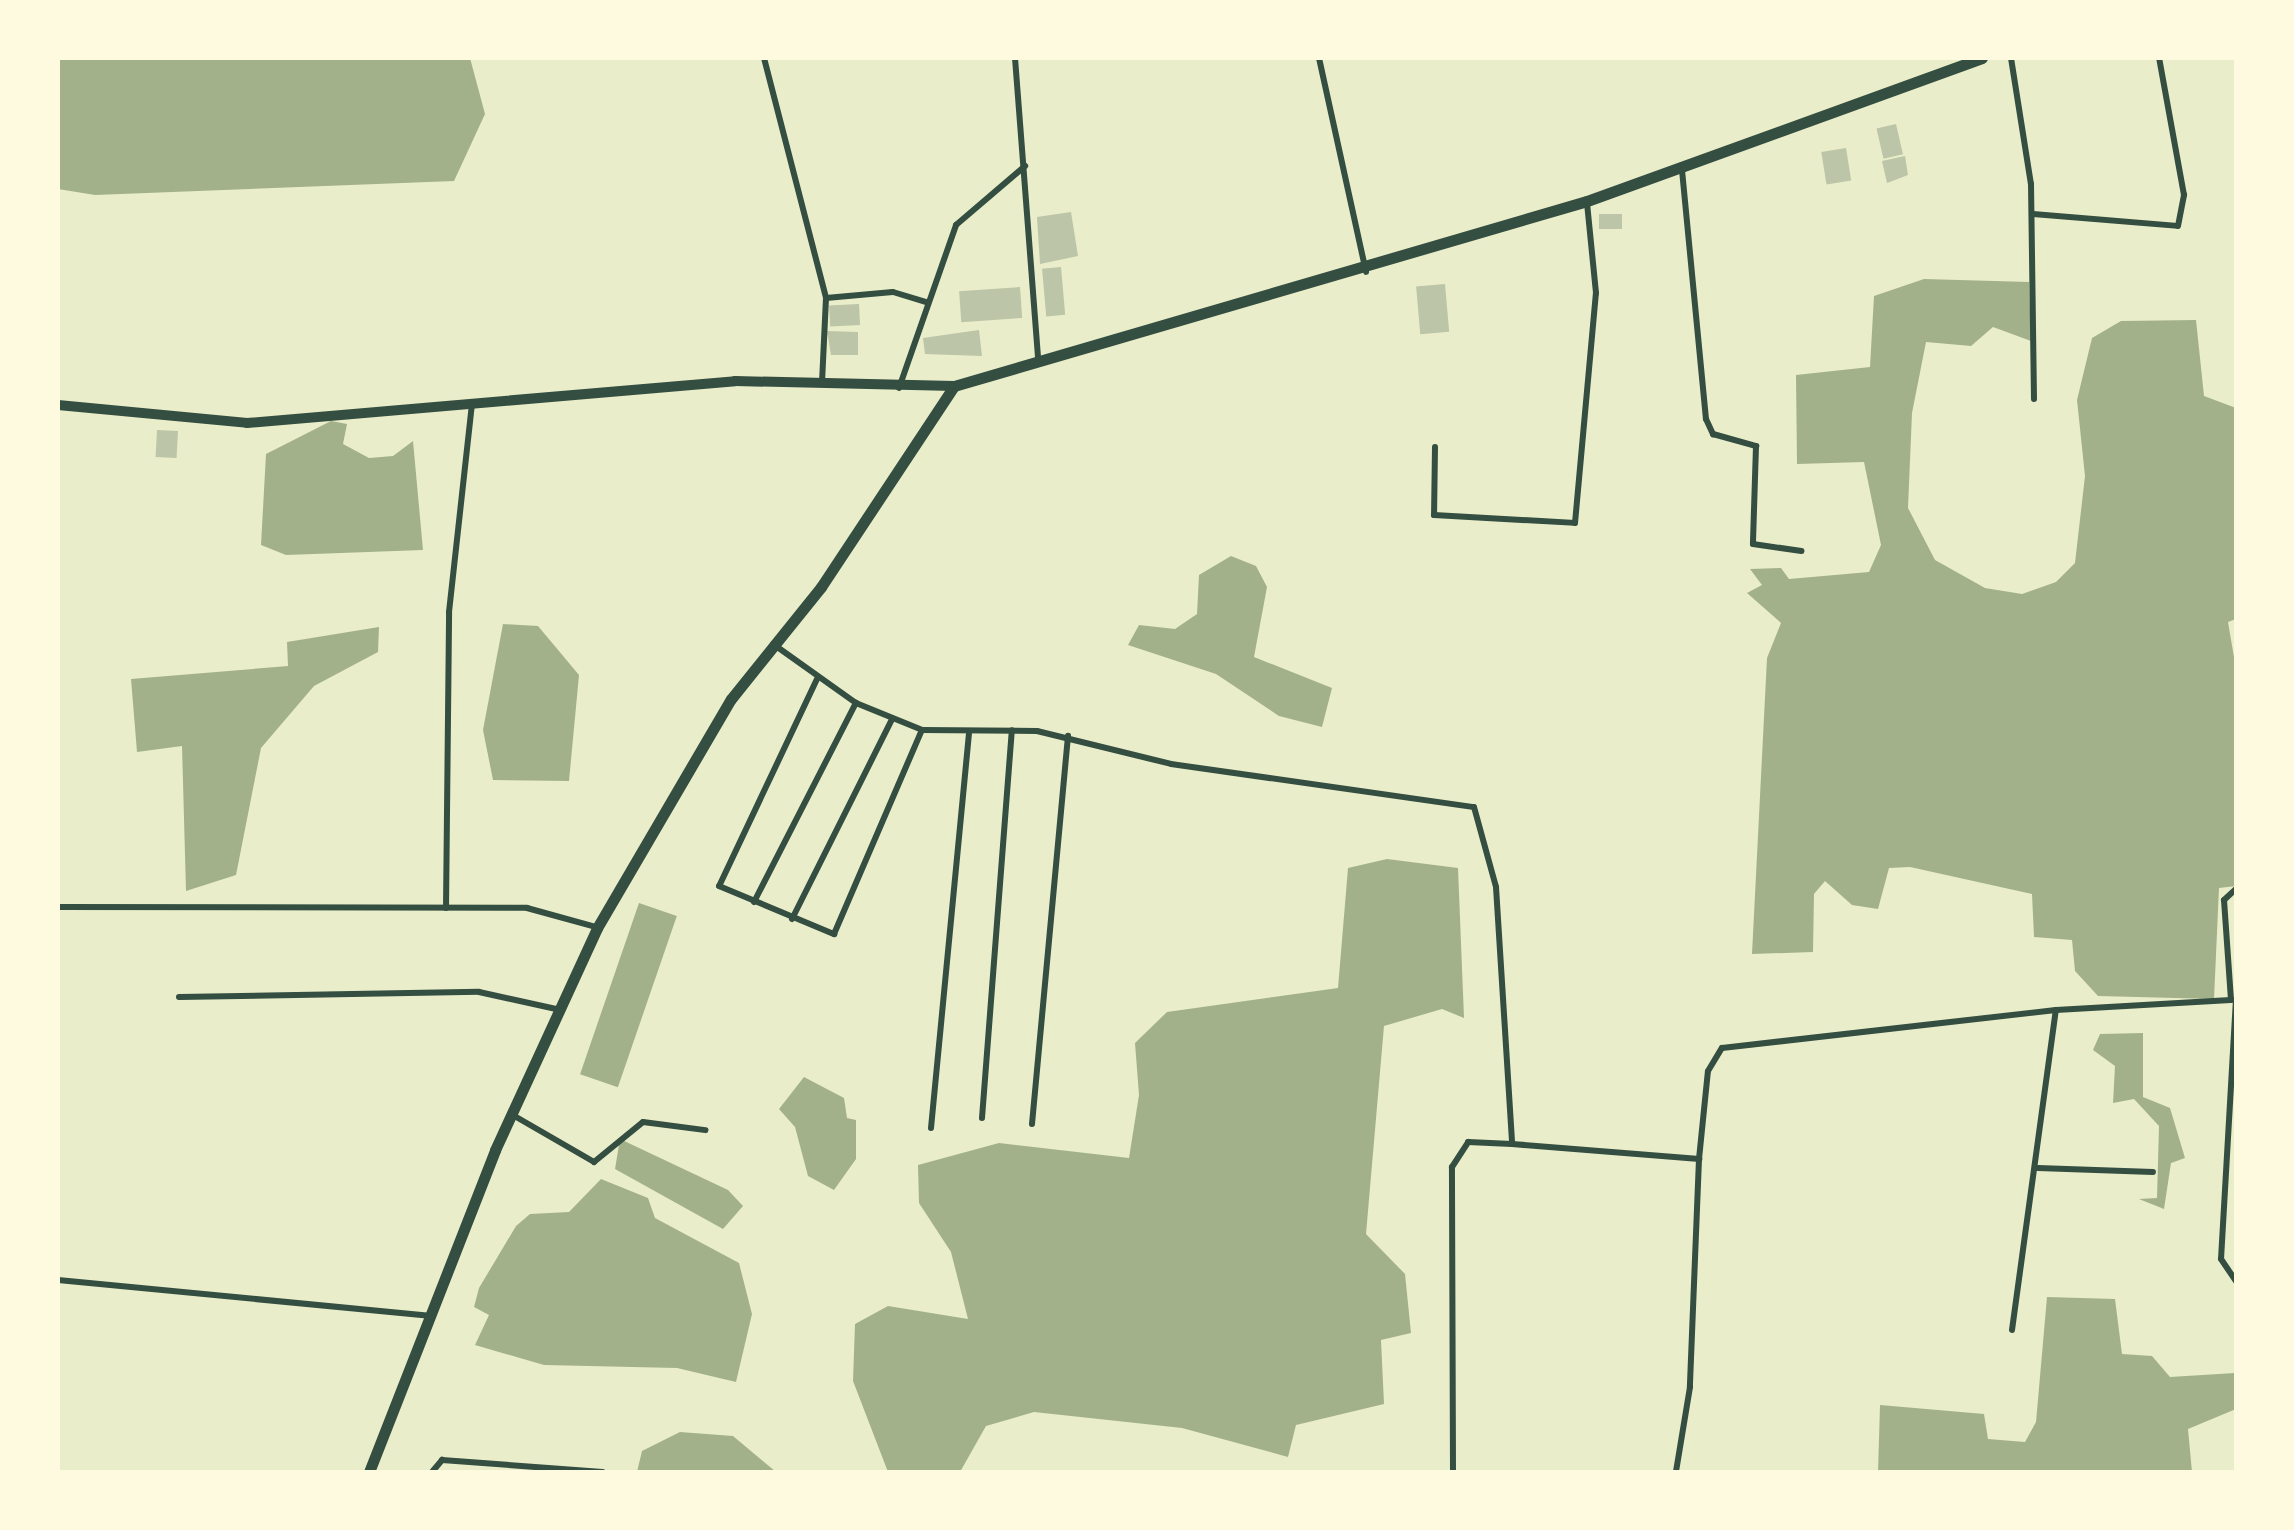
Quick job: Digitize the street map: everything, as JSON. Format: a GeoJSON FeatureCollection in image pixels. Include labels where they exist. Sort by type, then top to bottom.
{"type":"FeatureCollection","features":[{"type":"Feature","properties":{"kind":"highway"},"geometry":{"type":"LineString","coordinates":[[370,1472],[511,1114],[597,928],[772,643],[821,588],[880,484],[954,386],[1038,358],[1366,272],[1682,170],[1982,58]]}},
{"type":"Feature","properties":{"kind":"main road"},"geometry":{"type":"LineString","coordinates":[[58,405],[246,423],[472,403],[822,384],[954,386]]}},
{"type":"Feature","properties":{"kind":"street"},"geometry":{"type":"LineString","coordinates":[[764,58],[826,298],[822,384]]}},
{"type":"Feature","properties":{"kind":"street"},"geometry":{"type":"LineString","coordinates":[[1015,58],[1038,358]]}},
{"type":"Feature","properties":{"kind":"street"},"geometry":{"type":"LineString","coordinates":[[1320,58],[1366,272]]}},
{"type":"Feature","properties":{"kind":"street"},"geometry":{"type":"LineString","coordinates":[[2011,58],[2033,214],[2034,400]]}},
{"type":"Feature","properties":{"kind":"street"},"geometry":{"type":"LineString","coordinates":[[2033,214],[2178,226],[2184,195],[2160,58]]}},
{"type":"Feature","properties":{"kind":"street"},"geometry":{"type":"LineString","coordinates":[[899,388],[926,302],[956,226],[1024,166]]}},
{"type":"Feature","properties":{"kind":"street"},"geometry":{"type":"LineString","coordinates":[[1682,170],[1706,419],[1713,434],[1756,446],[1753,544],[1802,551]]}},
{"type":"Feature","properties":{"kind":"street"},"geometry":{"type":"LineString","coordinates":[[1435,446],[1434,515],[1574,523],[1596,293],[1587,201]]}},
{"type":"Feature","properties":{"kind":"street"},"geometry":{"type":"LineString","coordinates":[[826,298],[894,292],[926,302]]}},
{"type":"Feature","properties":{"kind":"street"},"geometry":{"type":"LineString","coordinates":[[446,908],[449,612],[472,403]]}},
{"type":"Feature","properties":{"kind":"street"},"geometry":{"type":"LineString","coordinates":[[772,643],[817,679],[856,703],[922,730],[969,734],[1012,730],[1068,736],[1171,764],[1474,807],[1496,886],[1512,1144]]}},
{"type":"Feature","properties":{"kind":"street"},"geometry":{"type":"LineString","coordinates":[[817,679],[717,880],[754,902],[834,934],[922,730]]}},
{"type":"Feature","properties":{"kind":"street"},"geometry":{"type":"LineString","coordinates":[[754,902],[856,703]]}},
{"type":"Feature","properties":{"kind":"street"},"geometry":{"type":"LineString","coordinates":[[792,920],[892,719]]}},
{"type":"Feature","properties":{"kind":"street"},"geometry":{"type":"LineString","coordinates":[[982,1118],[1012,730]]}},
{"type":"Feature","properties":{"kind":"street"},"geometry":{"type":"LineString","coordinates":[[930,1128],[969,734]]}},
{"type":"Feature","properties":{"kind":"street"},"geometry":{"type":"LineString","coordinates":[[1032,1124],[1068,736]]}},
{"type":"Feature","properties":{"kind":"street"},"geometry":{"type":"LineString","coordinates":[[2236,889],[2224,900],[2234,1000],[2221,1259],[2236,1281]]}},
{"type":"Feature","properties":{"kind":"street"},"geometry":{"type":"LineString","coordinates":[[58,907],[527,908],[597,928]]}},
{"type":"Feature","properties":{"kind":"street"},"geometry":{"type":"LineString","coordinates":[[180,997],[479,992],[556,1010]]}},
{"type":"Feature","properties":{"kind":"street"},"geometry":{"type":"LineString","coordinates":[[1676,1472],[1690,1387],[1708,1071],[1722,1048],[2056,1010],[2234,1000]]}},
{"type":"Feature","properties":{"kind":"street"},"geometry":{"type":"LineString","coordinates":[[2012,1330],[2038,1168],[2056,1010]]}},
{"type":"Feature","properties":{"kind":"street"},"geometry":{"type":"LineString","coordinates":[[511,1114],[594,1162],[644,1122],[706,1130]]}},
{"type":"Feature","properties":{"kind":"street"},"geometry":{"type":"LineString","coordinates":[[1453,1472],[1452,1168],[1468,1142],[1700,1159]]}},
{"type":"Feature","properties":{"kind":"street"},"geometry":{"type":"LineString","coordinates":[[2038,1168],[2153,1172]]}},
{"type":"Feature","properties":{"kind":"street"},"geometry":{"type":"LineString","coordinates":[[58,1280],[429,1316]]}},
{"type":"Feature","properties":{"kind":"street"},"geometry":{"type":"LineString","coordinates":[[432,1472],[442,1460],[604,1472]]}},
{"type":"Feature","properties":{"kind":"shaded area"},"geometry":{"type":"Polygon","coordinates":[[[58,58],[470,58],[485,114],[454,181],[95,195],[58,189],[58,58]]]}},
{"type":"Feature","properties":{"kind":"shaded area"},"geometry":{"type":"Polygon","coordinates":[[[1924,279],[2029,282],[2031,341],[1993,327],[1971,346],[1926,342],[1912,413],[1908,508],[1935,560],[1985,588],[2022,594],[2056,582],[2075,563],[2085,476],[2077,400],[2092,338],[2121,321],[2196,320],[2204,396],[2236,408],[2236,619],[2228,622],[2236,669],[2236,886],[2219,888],[2214,999],[2098,996],[2075,971],[2072,940],[2034,937],[2032,894],[1910,867],[1889,868],[1878,909],[1852,905],[1825,881],[1814,894],[1813,952],[1752,954],[1767,658],[1781,623],[1747,593],[1762,585],[1750,569],[1781,568],[1789,579],[1869,572],[1881,545],[1864,462],[1797,464],[1796,375],[1870,367],[1874,296],[1924,279]]]}},
{"type":"Feature","properties":{"kind":"shaded area"},"geometry":{"type":"Polygon","coordinates":[[[331,421],[347,424],[343,444],[369,458],[393,456],[413,441],[423,550],[286,555],[261,545],[266,454],[331,421]]]}},
{"type":"Feature","properties":{"kind":"shaded area"},"geometry":{"type":"Polygon","coordinates":[[[1231,556],[1256,566],[1267,587],[1254,657],[1332,688],[1322,727],[1279,716],[1216,674],[1128,645],[1139,625],[1175,629],[1197,614],[1199,575],[1231,556]]]}},
{"type":"Feature","properties":{"kind":"shaded area"},"geometry":{"type":"Polygon","coordinates":[[[503,624],[538,626],[579,675],[569,781],[493,780],[483,730],[503,624]]]}},
{"type":"Feature","properties":{"kind":"shaded area"},"geometry":{"type":"Polygon","coordinates":[[[379,627],[378,652],[314,686],[261,748],[236,875],[186,891],[182,746],[137,752],[131,679],[288,666],[287,642],[379,627]]]}},
{"type":"Feature","properties":{"kind":"shaded area"},"geometry":{"type":"Polygon","coordinates":[[[1387,859],[1458,868],[1464,1018],[1442,1009],[1384,1026],[1366,1234],[1405,1274],[1411,1333],[1381,1340],[1384,1404],[1296,1425],[1288,1457],[1182,1428],[1034,1412],[986,1426],[960,1472],[888,1472],[853,1381],[855,1324],[888,1306],[968,1319],[951,1252],[919,1203],[918,1165],[999,1143],[1129,1158],[1139,1095],[1135,1043],[1167,1012],[1338,988],[1348,868],[1387,859]]]}},
{"type":"Feature","properties":{"kind":"shaded area"},"geometry":{"type":"Polygon","coordinates":[[[639,903],[677,916],[618,1087],[580,1074],[639,903]]]}},
{"type":"Feature","properties":{"kind":"shaded area"},"geometry":{"type":"Polygon","coordinates":[[[2143,1033],[2143,1097],[2170,1108],[2185,1158],[2171,1163],[2164,1209],[2139,1199],[2157,1198],[2159,1126],[2134,1099],[2113,1103],[2115,1066],[2093,1050],[2100,1034],[2143,1033]]]}},
{"type":"Feature","properties":{"kind":"shaded area"},"geometry":{"type":"Polygon","coordinates":[[[804,1077],[844,1098],[847,1118],[856,1120],[856,1159],[834,1190],[808,1176],[795,1127],[779,1109],[804,1077]]]}},
{"type":"Feature","properties":{"kind":"shaded area"},"geometry":{"type":"Polygon","coordinates":[[[620,1139],[728,1190],[743,1206],[723,1229],[615,1169],[620,1139]]]}},
{"type":"Feature","properties":{"kind":"shaded area"},"geometry":{"type":"Polygon","coordinates":[[[601,1179],[648,1198],[655,1218],[739,1263],[752,1314],[736,1382],[677,1368],[544,1365],[475,1345],[489,1315],[474,1307],[479,1288],[516,1226],[530,1214],[569,1212],[601,1179]]]}},
{"type":"Feature","properties":{"kind":"shaded area"},"geometry":{"type":"Polygon","coordinates":[[[2047,1297],[2115,1299],[2122,1354],[2152,1356],[2170,1377],[2235,1373],[2236,1409],[2188,1429],[2192,1472],[1878,1472],[1880,1405],[1984,1414],[1988,1439],[2025,1442],[2036,1422],[2047,1297]]]}},
{"type":"Feature","properties":{"kind":"shaded area"},"geometry":{"type":"Polygon","coordinates":[[[680,1432],[733,1436],[776,1472],[637,1472],[642,1451],[680,1432]]]}},
{"type":"Feature","properties":{"kind":"building"},"geometry":{"type":"Polygon","coordinates":[[[1896,124],[1903,154],[1883,159],[1877,128],[1896,124]]]}},
{"type":"Feature","properties":{"kind":"building"},"geometry":{"type":"Polygon","coordinates":[[[1846,148],[1851,181],[1826,185],[1821,152],[1846,148]]]}},
{"type":"Feature","properties":{"kind":"building"},"geometry":{"type":"Polygon","coordinates":[[[1905,156],[1908,175],[1887,183],[1882,161],[1905,156]]]}},
{"type":"Feature","properties":{"kind":"building"},"geometry":{"type":"Polygon","coordinates":[[[1071,212],[1078,256],[1040,264],[1037,217],[1071,212]]]}},
{"type":"Feature","properties":{"kind":"building"},"geometry":{"type":"Polygon","coordinates":[[[1599,214],[1622,214],[1622,229],[1599,229],[1599,214]]]}},
{"type":"Feature","properties":{"kind":"building"},"geometry":{"type":"Polygon","coordinates":[[[1061,267],[1065,315],[1046,316],[1042,269],[1061,267]]]}},
{"type":"Feature","properties":{"kind":"building"},"geometry":{"type":"Polygon","coordinates":[[[1445,284],[1449,332],[1420,334],[1416,287],[1445,284]]]}},
{"type":"Feature","properties":{"kind":"building"},"geometry":{"type":"Polygon","coordinates":[[[1020,287],[1022,318],[961,322],[959,291],[1020,287]]]}},
{"type":"Feature","properties":{"kind":"building"},"geometry":{"type":"Polygon","coordinates":[[[859,304],[860,325],[830,327],[829,306],[859,304]]]}},
{"type":"Feature","properties":{"kind":"building"},"geometry":{"type":"Polygon","coordinates":[[[979,330],[982,356],[925,354],[923,338],[979,330]]]}},
{"type":"Feature","properties":{"kind":"building"},"geometry":{"type":"Polygon","coordinates":[[[827,331],[858,332],[858,355],[831,355],[827,331]]]}},
{"type":"Feature","properties":{"kind":"building"},"geometry":{"type":"Polygon","coordinates":[[[157,430],[178,431],[177,458],[156,457],[157,430]]]}}]}
